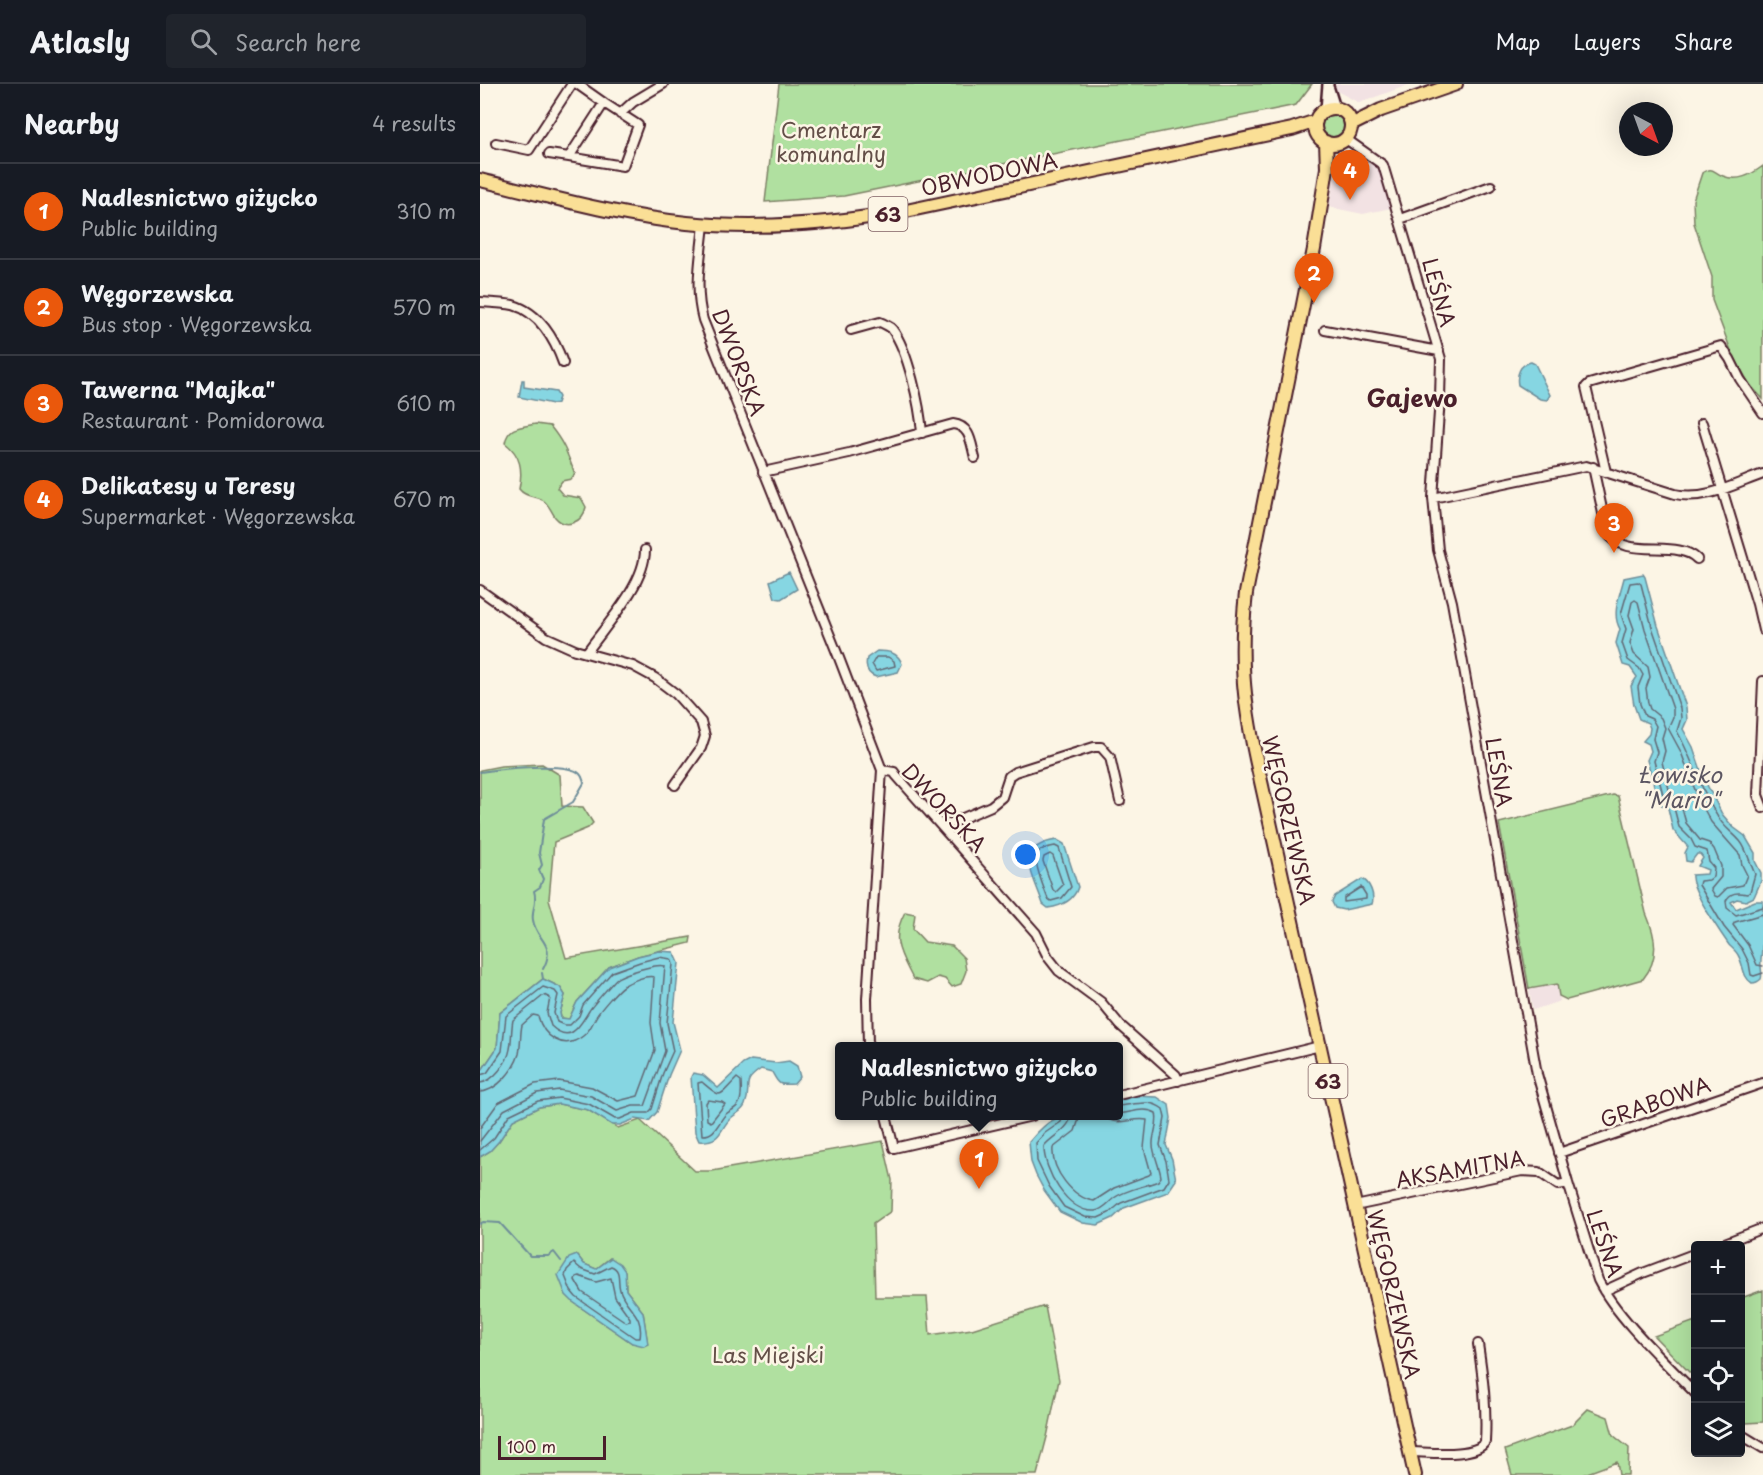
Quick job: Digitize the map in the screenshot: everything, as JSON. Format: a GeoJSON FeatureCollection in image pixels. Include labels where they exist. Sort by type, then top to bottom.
{"type":"FeatureCollection","features":[{"type":"Feature","properties":{"kind":"main road"},"geometry":{"type":"LineString","coordinates":[[1350,121],[1343,111],[1330,109],[1322,112],[1316,127],[1336,142],[1350,121],[1456,84]]}},
{"type":"Feature","properties":{"kind":"main road","name":"OBWODOWA"},"geometry":{"type":"LineString","coordinates":[[480,180],[627,214],[704,224],[804,225],[871,217],[1292,129],[1316,127]]}},
{"type":"Feature","properties":{"kind":"main road","name":"WĘGORZEWSKA"},"geometry":{"type":"LineString","coordinates":[[1336,142],[1327,168],[1307,288],[1245,593],[1241,650],[1243,686],[1248,724],[1415,1475]]}},
{"type":"Feature","properties":{"kind":"street"},"geometry":{"type":"LineString","coordinates":[[496,143],[530,150],[572,84]]}},
{"type":"Feature","properties":{"kind":"street"},"geometry":{"type":"LineString","coordinates":[[549,154],[623,166],[638,125],[577,84]]}},
{"type":"Feature","properties":{"kind":"street"},"geometry":{"type":"LineString","coordinates":[[620,114],[633,102],[663,84]]}},
{"type":"Feature","properties":{"kind":"street"},"geometry":{"type":"LineString","coordinates":[[1328,85],[1330,109]]}},
{"type":"Feature","properties":{"kind":"street"},"geometry":{"type":"LineString","coordinates":[[569,157],[604,103]]}},
{"type":"Feature","properties":{"kind":"street","name":"LEŚNA"},"geometry":{"type":"LineString","coordinates":[[1336,142],[1383,165],[1439,351],[1441,381],[1433,498],[1438,550],[1452,602],[1537,1074],[1559,1153],[1598,1280],[1604,1291],[1623,1316],[1691,1390]]}},
{"type":"Feature","properties":{"kind":"street"},"geometry":{"type":"LineString","coordinates":[[1400,219],[1491,186]]}},
{"type":"Feature","properties":{"kind":"street","name":"DWORSKA"},"geometry":{"type":"LineString","coordinates":[[704,224],[697,286],[698,304],[709,338],[882,770],[894,772],[1036,933],[1053,964],[1070,980],[1101,1002],[1120,1025],[1176,1075],[1179,1081]]}},
{"type":"Feature","properties":{"kind":"street"},"geometry":{"type":"LineString","coordinates":[[480,302],[514,306],[534,316],[556,343],[563,363]]}},
{"type":"Feature","properties":{"kind":"street"},"geometry":{"type":"LineString","coordinates":[[851,330],[880,322],[891,328],[904,354],[913,383],[921,417],[922,433]]}},
{"type":"Feature","properties":{"kind":"street"},"geometry":{"type":"LineString","coordinates":[[1325,330],[1439,351]]}},
{"type":"Feature","properties":{"kind":"street"},"geometry":{"type":"LineString","coordinates":[[1606,472],[1586,387],[1589,384],[1721,346],[1763,413]]}},
{"type":"Feature","properties":{"kind":"street"},"geometry":{"type":"LineString","coordinates":[[1702,423],[1758,604],[1763,630]]}},
{"type":"Feature","properties":{"kind":"street"},"geometry":{"type":"LineString","coordinates":[[764,472],[849,453],[953,424],[963,427],[969,436],[975,458]]}},
{"type":"Feature","properties":{"kind":"street"},"geometry":{"type":"LineString","coordinates":[[1433,498],[1576,467],[1593,467],[1688,497],[1722,489],[1763,474]]}},
{"type":"Feature","properties":{"kind":"street"},"geometry":{"type":"LineString","coordinates":[[1593,467],[1610,537],[1627,546],[1687,552],[1697,560]]}},
{"type":"Feature","properties":{"kind":"street"},"geometry":{"type":"LineString","coordinates":[[587,652],[634,586],[643,568],[645,550]]}},
{"type":"Feature","properties":{"kind":"street"},"geometry":{"type":"LineString","coordinates":[[481,594],[546,637],[562,645],[620,661],[655,678],[676,694],[701,723],[705,741],[693,762],[675,785]]}},
{"type":"Feature","properties":{"kind":"street"},"geometry":{"type":"LineString","coordinates":[[1763,681],[1758,795],[1763,808]]}},
{"type":"Feature","properties":{"kind":"street"},"geometry":{"type":"LineString","coordinates":[[942,827],[991,806],[1002,797],[1009,776],[1015,772],[1094,747],[1101,747],[1110,757],[1120,801]]}},
{"type":"Feature","properties":{"kind":"street"},"geometry":{"type":"LineString","coordinates":[[868,1042],[867,999],[882,770]]}},
{"type":"Feature","properties":{"kind":"street"},"geometry":{"type":"LineString","coordinates":[[1123,1094],[1320,1046]]}},
{"type":"Feature","properties":{"kind":"street","name":"GRABOWA"},"geometry":{"type":"LineString","coordinates":[[1559,1153],[1763,1083]]}},
{"type":"Feature","properties":{"kind":"street"},"geometry":{"type":"LineString","coordinates":[[887,1120],[894,1148],[1015,1120]]}},
{"type":"Feature","properties":{"kind":"street","name":"AKSAMITNA"},"geometry":{"type":"LineString","coordinates":[[1355,1206],[1522,1171],[1539,1172],[1558,1185],[1568,1183]]}},
{"type":"Feature","properties":{"kind":"street"},"geometry":{"type":"LineString","coordinates":[[1728,1241],[1763,1228]]}},
{"type":"Feature","properties":{"kind":"street"},"geometry":{"type":"LineString","coordinates":[[1604,1291],[1691,1255]]}},
{"type":"Feature","properties":{"kind":"street"},"geometry":{"type":"LineString","coordinates":[[1410,1452],[1452,1453],[1476,1449],[1485,1442],[1485,1384],[1478,1344]]}},
{"type":"Feature","properties":{"kind":"street"},"geometry":{"type":"LineString","coordinates":[[1745,1437],[1763,1448]]}},
{"type":"Feature","properties":{"kind":"shaded area"},"geometry":{"type":"Polygon","coordinates":[[[1335,84],[1411,84],[1359,103],[1337,91],[1335,84]]]}},
{"type":"Feature","properties":{"kind":"shaded area"},"geometry":{"type":"Polygon","coordinates":[[[1354,154],[1376,167],[1382,174],[1391,208],[1363,214],[1329,207],[1337,163],[1354,154]]]}},
{"type":"Feature","properties":{"kind":"shaded area"},"geometry":{"type":"Polygon","coordinates":[[[1557,983],[1560,1001],[1533,1010],[1529,989],[1557,983]]]}},
{"type":"Feature","properties":{"kind":"green space","name":"Cmentarz komunalny"},"geometry":{"type":"Polygon","coordinates":[[[779,84],[1312,84],[1296,105],[844,196],[765,202],[779,84]]]}},
{"type":"Feature","properties":{"kind":"green space"},"geometry":{"type":"Polygon","coordinates":[[[1333,114],[1342,118],[1346,127],[1342,136],[1333,140],[1324,136],[1320,127],[1324,118],[1333,114]]]}},
{"type":"Feature","properties":{"kind":"green space"},"geometry":{"type":"Polygon","coordinates":[[[1763,166],[1763,399],[1750,385],[1733,356],[1712,300],[1712,277],[1694,223],[1693,200],[1702,173],[1706,171],[1711,170],[1729,178],[1739,178],[1763,166]]]}},
{"type":"Feature","properties":{"kind":"green space"},"geometry":{"type":"Polygon","coordinates":[[[536,424],[550,426],[562,443],[575,474],[571,479],[562,481],[557,488],[563,495],[581,498],[586,507],[578,520],[569,524],[559,521],[544,501],[525,494],[519,489],[520,463],[505,443],[512,430],[536,424]]]}},
{"type":"Feature","properties":{"kind":"green space"},"geometry":{"type":"Polygon","coordinates":[[[542,764],[560,775],[562,806],[583,807],[593,823],[588,828],[554,842],[549,899],[566,958],[691,937],[690,943],[638,956],[609,967],[577,1002],[569,1019],[561,1018],[560,1013],[565,995],[560,987],[543,979],[500,1013],[497,1048],[480,1073],[480,770],[501,766],[542,764]]]}},
{"type":"Feature","properties":{"kind":"green space"},"geometry":{"type":"Polygon","coordinates":[[[1613,795],[1618,796],[1652,930],[1655,947],[1652,963],[1643,979],[1567,1000],[1559,996],[1557,984],[1529,989],[1499,823],[1613,795]]]}},
{"type":"Feature","properties":{"kind":"green space"},"geometry":{"type":"Polygon","coordinates":[[[905,912],[915,914],[913,929],[925,942],[952,946],[964,958],[966,971],[961,984],[952,987],[945,979],[938,977],[927,983],[913,979],[898,946],[898,931],[905,912]]]}},
{"type":"Feature","properties":{"kind":"green space","name":"Las Miejski"},"geometry":{"type":"Polygon","coordinates":[[[559,1104],[588,1110],[618,1128],[640,1120],[695,1171],[712,1171],[883,1141],[892,1180],[891,1211],[873,1224],[875,1297],[927,1297],[930,1335],[972,1329],[1045,1306],[1059,1380],[1037,1475],[480,1475],[480,1157],[490,1151],[499,1141],[513,1120],[539,1107],[559,1104]],[[577,1255],[573,1302],[632,1343],[647,1339],[643,1312],[626,1290],[625,1271],[610,1258],[596,1269],[584,1264],[577,1255]]]}},
{"type":"Feature","properties":{"kind":"green space"},"geometry":{"type":"Polygon","coordinates":[[[1763,1290],[1763,1422],[1746,1423],[1745,1420],[1745,1297],[1763,1290]]]}},
{"type":"Feature","properties":{"kind":"green space"},"geometry":{"type":"Polygon","coordinates":[[[1691,1322],[1691,1372],[1689,1372],[1654,1336],[1691,1322]]]}},
{"type":"Feature","properties":{"kind":"green space"},"geometry":{"type":"Polygon","coordinates":[[[1588,1409],[1608,1417],[1613,1435],[1629,1448],[1628,1475],[1619,1475],[1617,1462],[1582,1475],[1512,1475],[1505,1450],[1572,1425],[1588,1409]]]}},
{"type":"Feature","properties":{"kind":"water"},"geometry":{"type":"Polygon","coordinates":[[[1531,362],[1535,364],[1550,395],[1547,400],[1540,399],[1518,385],[1520,370],[1531,362]]]}},
{"type":"Feature","properties":{"kind":"water"},"geometry":{"type":"Polygon","coordinates":[[[522,380],[524,380],[524,387],[556,392],[559,397],[557,403],[519,397],[522,380]]]}},
{"type":"Feature","properties":{"kind":"water"},"geometry":{"type":"Polygon","coordinates":[[[789,572],[797,589],[781,599],[775,598],[770,581],[789,572]]]}},
{"type":"Feature","properties":{"kind":"water","name":"Łowisko \"Mario\""},"geometry":{"type":"Polygon","coordinates":[[[1643,574],[1686,707],[1687,720],[1683,729],[1722,814],[1745,836],[1755,853],[1755,861],[1761,873],[1761,881],[1754,897],[1746,901],[1737,899],[1731,902],[1736,909],[1755,901],[1763,901],[1762,977],[1755,983],[1746,978],[1740,959],[1706,910],[1696,890],[1692,875],[1707,874],[1708,870],[1698,866],[1703,858],[1700,854],[1697,854],[1691,862],[1686,861],[1685,853],[1688,847],[1673,830],[1668,808],[1660,804],[1658,800],[1647,760],[1651,751],[1649,744],[1643,741],[1649,734],[1650,728],[1648,723],[1639,719],[1631,686],[1637,677],[1630,667],[1623,665],[1616,643],[1620,629],[1616,611],[1624,578],[1643,574]]]}},
{"type":"Feature","properties":{"kind":"water"},"geometry":{"type":"Polygon","coordinates":[[[877,651],[889,652],[898,657],[902,664],[898,672],[876,677],[869,672],[867,658],[877,651]]]}},
{"type":"Feature","properties":{"kind":"water"},"geometry":{"type":"Polygon","coordinates":[[[1057,840],[1064,844],[1078,887],[1067,902],[1048,908],[1043,904],[1031,872],[1031,855],[1035,848],[1043,843],[1057,840]]]}},
{"type":"Feature","properties":{"kind":"water"},"geometry":{"type":"Polygon","coordinates":[[[1362,879],[1371,890],[1372,904],[1344,910],[1335,908],[1332,902],[1335,896],[1362,879]]]}},
{"type":"Feature","properties":{"kind":"water"},"geometry":{"type":"Polygon","coordinates":[[[659,951],[674,952],[679,963],[673,1022],[680,1050],[657,1112],[649,1121],[635,1119],[620,1125],[612,1125],[588,1110],[559,1104],[539,1107],[513,1120],[499,1141],[490,1151],[480,1157],[480,1073],[497,1048],[500,1013],[543,979],[560,987],[565,995],[560,1013],[561,1018],[569,1019],[577,1002],[609,967],[659,951]]]}},
{"type":"Feature","properties":{"kind":"water"},"geometry":{"type":"Polygon","coordinates":[[[751,1060],[776,1063],[789,1061],[797,1066],[800,1077],[794,1084],[782,1084],[772,1072],[761,1069],[748,1082],[747,1098],[742,1109],[727,1122],[716,1138],[699,1141],[695,1132],[691,1077],[693,1073],[703,1075],[718,1088],[743,1064],[751,1060]]]}},
{"type":"Feature","properties":{"kind":"water"},"geometry":{"type":"Polygon","coordinates":[[[1135,1096],[1157,1097],[1169,1105],[1171,1118],[1166,1145],[1172,1159],[1176,1180],[1168,1192],[1124,1208],[1113,1218],[1098,1225],[1083,1223],[1060,1212],[1044,1190],[1031,1162],[1029,1142],[1053,1120],[1123,1120],[1123,1100],[1135,1096]]]}},
{"type":"Feature","properties":{"kind":"water"},"geometry":{"type":"Polygon","coordinates":[[[577,1255],[584,1264],[596,1269],[611,1258],[620,1264],[625,1271],[626,1290],[643,1312],[648,1344],[644,1346],[632,1343],[566,1295],[558,1275],[569,1258],[577,1255]]]}},
{"type":"Feature","properties":{"kind":"waterway"},"geometry":{"type":"LineString","coordinates":[[480,772],[548,767],[573,770],[583,778],[584,783],[573,802],[544,819],[539,853],[542,865],[539,870],[543,879],[540,887],[534,891],[533,916],[535,927],[548,953],[543,969]]}},
{"type":"Feature","properties":{"kind":"waterway"},"geometry":{"type":"LineString","coordinates":[[542,973],[543,979]]}},
{"type":"Feature","properties":{"kind":"waterway"},"geometry":{"type":"LineString","coordinates":[[480,1224],[483,1222],[500,1223],[530,1256],[548,1256],[554,1252],[561,1261]]}},
{"type":"Feature","properties":{"kind":"place","name":"Delikatesy u Teresy"},"geometry":{"type":"Point","coordinates":[1350,200]}},
{"type":"Feature","properties":{"kind":"place","name":"Węgorzewska"},"geometry":{"type":"Point","coordinates":[1314,303]}},
{"type":"Feature","properties":{"kind":"place","name":"Tawerna \"Majka\""},"geometry":{"type":"Point","coordinates":[1614,553]}},
{"type":"Feature","properties":{"kind":"place","name":"Nadlesnictwo giżycko"},"geometry":{"type":"Point","coordinates":[979,1189]}},
{"type":"Feature","properties":{"kind":"district","name":"Gajewo"},"geometry":{"type":"Point","coordinates":[1412,397]}}]}
